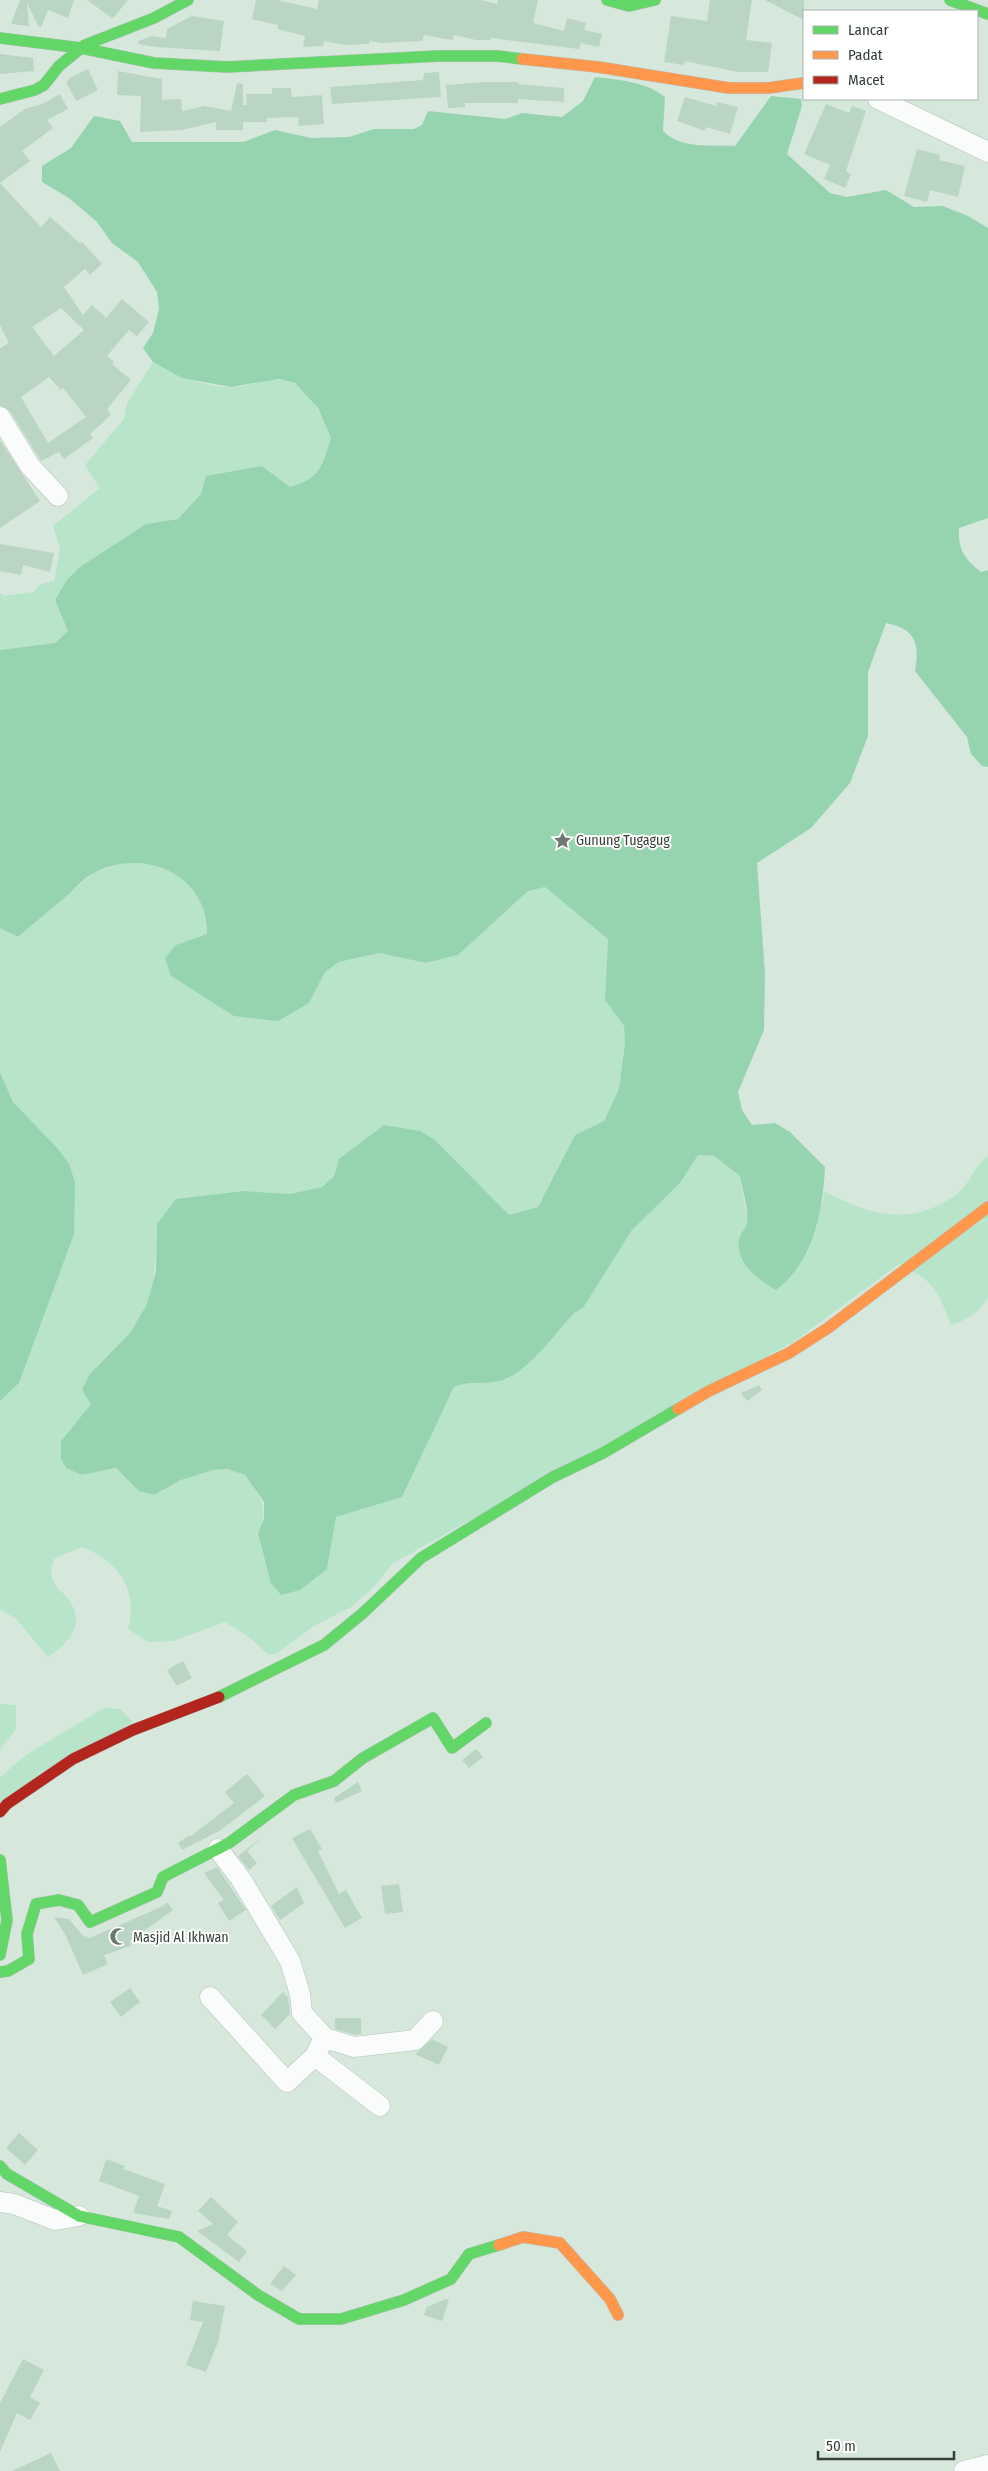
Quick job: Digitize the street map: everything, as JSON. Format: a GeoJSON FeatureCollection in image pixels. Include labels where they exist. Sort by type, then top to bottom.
{"type":"FeatureCollection","features":[{"type":"Feature","properties":{"kind":"street"},"geometry":{"type":"LineString","coordinates":[[0,99],[28,93],[44,85],[59,66],[81,48],[154,18],[188,0]]}},
{"type":"Feature","properties":{"kind":"street"},"geometry":{"type":"LineString","coordinates":[[607,0],[630,6],[655,0]]}},
{"type":"Feature","properties":{"kind":"street"},"geometry":{"type":"LineString","coordinates":[[950,0],[977,10]]}},
{"type":"Feature","properties":{"kind":"street"},"geometry":{"type":"LineString","coordinates":[[0,38],[81,48],[154,63],[227,67],[438,56],[498,56],[598,67],[729,88],[768,88],[803,83]]}},
{"type":"Feature","properties":{"kind":"street"},"geometry":{"type":"LineString","coordinates":[[880,100],[988,152]]}},
{"type":"Feature","properties":{"kind":"street"},"geometry":{"type":"LineString","coordinates":[[0,417],[30,466],[58,496]]}},
{"type":"Feature","properties":{"kind":"street"},"geometry":{"type":"LineString","coordinates":[[0,1812],[7,1804],[73,1759],[133,1730],[234,1691],[324,1645],[369,1607],[421,1558],[553,1477],[603,1454],[709,1391],[789,1353],[828,1328],[988,1206]]}},
{"type":"Feature","properties":{"kind":"street"},"geometry":{"type":"LineString","coordinates":[[0,1972],[8,1971],[28,1959],[27,1934],[36,1904],[59,1900],[78,1905],[90,1922],[157,1892],[163,1877],[229,1843],[294,1795],[334,1781],[363,1758],[433,1718],[452,1748],[486,1723]]}},
{"type":"Feature","properties":{"kind":"street"},"geometry":{"type":"LineString","coordinates":[[218,1849],[241,1880],[290,1961],[300,1994],[302,2013],[324,2038],[354,2047],[415,2040],[433,2021]]}},
{"type":"Feature","properties":{"kind":"street"},"geometry":{"type":"LineString","coordinates":[[0,1860],[6,1890],[8,1932],[0,1955]]}},
{"type":"Feature","properties":{"kind":"street"},"geometry":{"type":"LineString","coordinates":[[210,1997],[287,2082],[315,2056],[324,2038]]}},
{"type":"Feature","properties":{"kind":"street"},"geometry":{"type":"LineString","coordinates":[[315,2056],[380,2106]]}},
{"type":"Feature","properties":{"kind":"street"},"geometry":{"type":"LineString","coordinates":[[0,2166],[7,2174],[79,2216],[124,2228],[179,2237],[258,2295],[299,2319],[341,2319],[404,2300],[451,2279],[469,2254],[523,2237],[560,2243],[610,2299],[618,2315]]}},
{"type":"Feature","properties":{"kind":"street"},"geometry":{"type":"LineString","coordinates":[[0,2202],[14,2204],[55,2220],[79,2216]]}},
{"type":"Feature","properties":{"kind":"street"},"geometry":{"type":"LineString","coordinates":[[964,2471],[988,2465]]}},
{"type":"Feature","properties":{"kind":"green space"},"geometry":{"type":"Polygon","coordinates":[[[595,77],[640,84],[665,97],[663,131],[678,141],[697,145],[735,146],[771,96],[801,99],[802,106],[787,154],[830,193],[847,197],[886,190],[914,207],[943,206],[968,216],[988,228],[988,518],[959,528],[959,536],[961,548],[966,558],[981,572],[988,570],[988,767],[982,766],[971,754],[967,737],[915,671],[917,652],[913,638],[903,629],[886,623],[868,672],[868,736],[850,783],[811,828],[757,863],[765,974],[764,1030],[738,1092],[742,1110],[752,1125],[775,1123],[790,1132],[825,1167],[822,1201],[814,1235],[799,1266],[789,1279],[776,1290],[762,1281],[748,1268],[743,1261],[739,1245],[740,1236],[747,1224],[746,1205],[740,1176],[714,1156],[698,1155],[680,1183],[632,1230],[583,1308],[574,1313],[530,1362],[510,1377],[500,1381],[465,1384],[454,1387],[402,1497],[336,1517],[327,1569],[300,1590],[281,1595],[271,1583],[258,1533],[264,1518],[264,1502],[245,1475],[228,1469],[213,1470],[181,1480],[154,1495],[139,1491],[116,1468],[82,1475],[66,1468],[61,1458],[61,1441],[91,1404],[82,1390],[90,1374],[131,1332],[147,1304],[156,1271],[157,1224],[176,1199],[244,1191],[290,1194],[322,1187],[334,1176],[339,1159],[384,1125],[420,1131],[435,1140],[509,1215],[538,1207],[575,1135],[604,1121],[619,1089],[625,1043],[624,1026],[605,1000],[608,939],[545,887],[528,891],[458,955],[426,963],[379,953],[339,962],[325,972],[309,1003],[278,1021],[234,1016],[171,976],[165,958],[176,945],[207,934],[204,913],[197,896],[185,881],[169,871],[152,865],[132,863],[113,866],[91,875],[18,937],[0,928],[0,650],[55,643],[68,631],[55,600],[67,580],[80,567],[146,524],[178,519],[201,494],[206,476],[262,466],[290,487],[308,479],[319,470],[331,438],[318,408],[295,383],[279,379],[231,387],[182,378],[153,362],[143,348],[153,333],[159,309],[157,292],[138,262],[112,243],[97,222],[69,198],[42,182],[42,166],[71,148],[94,116],[120,121],[132,142],[243,142],[275,130],[311,138],[349,137],[374,129],[414,129],[422,125],[428,111],[505,119],[522,113],[562,117],[583,101],[595,77]]]}},
{"type":"Feature","properties":{"kind":"green space"},"geometry":{"type":"Polygon","coordinates":[[[153,362],[201,383],[222,387],[238,387],[278,380],[288,381],[297,385],[318,409],[331,438],[319,470],[308,479],[290,487],[262,466],[201,494],[178,519],[146,524],[55,600],[68,631],[55,643],[0,650],[0,593],[4,596],[33,592],[41,584],[54,581],[60,549],[53,526],[100,488],[85,465],[124,419],[127,403],[153,362]]]}},
{"type":"Feature","properties":{"kind":"green space"},"geometry":{"type":"Polygon","coordinates":[[[125,862],[169,870],[187,881],[197,894],[207,926],[207,934],[176,945],[309,1003],[325,972],[339,962],[379,953],[426,963],[458,955],[528,891],[546,887],[608,939],[605,1000],[624,1026],[625,1043],[619,1089],[604,1121],[575,1135],[538,1207],[509,1215],[435,1140],[339,1159],[334,1176],[322,1187],[290,1194],[244,1191],[157,1224],[153,1282],[145,1310],[130,1334],[98,1367],[87,1382],[82,1390],[91,1404],[61,1441],[82,1475],[116,1468],[139,1491],[153,1495],[185,1478],[197,1474],[210,1470],[233,1470],[247,1478],[262,1502],[263,1517],[258,1533],[327,1569],[336,1517],[402,1497],[454,1387],[465,1384],[500,1381],[510,1377],[530,1362],[574,1313],[583,1308],[632,1230],[680,1183],[698,1155],[714,1156],[740,1176],[748,1223],[740,1237],[745,1255],[754,1274],[776,1290],[822,1204],[824,1191],[857,1206],[874,1211],[890,1214],[907,1214],[923,1211],[940,1205],[957,1194],[979,1164],[988,1156],[988,1297],[982,1307],[973,1315],[951,1325],[938,1294],[933,1287],[920,1276],[899,1264],[795,1341],[393,1563],[374,1587],[351,1607],[314,1626],[277,1653],[269,1655],[249,1637],[225,1622],[173,1641],[148,1642],[128,1629],[131,1602],[123,1579],[106,1560],[82,1547],[54,1559],[51,1572],[52,1579],[71,1603],[76,1620],[72,1634],[67,1641],[48,1657],[16,1619],[0,1609],[0,1401],[19,1383],[69,1164],[13,1102],[0,1072],[0,928],[18,937],[93,873],[125,862]]]}},
{"type":"Feature","properties":{"kind":"green space"},"geometry":{"type":"Polygon","coordinates":[[[0,1072],[13,1102],[58,1149],[69,1164],[75,1182],[74,1234],[19,1383],[0,1401],[0,1072]]]}},
{"type":"Feature","properties":{"kind":"green space"},"geometry":{"type":"Polygon","coordinates":[[[0,1704],[16,1705],[16,1729],[0,1749],[0,1704]]]}},
{"type":"Feature","properties":{"kind":"green space"},"geometry":{"type":"Polygon","coordinates":[[[104,1708],[120,1709],[133,1722],[0,1805],[0,1777],[29,1753],[104,1708]]]}},
{"type":"Feature","properties":{"kind":"building"},"geometry":{"type":"Polygon","coordinates":[[[20,0],[74,0],[68,18],[48,10],[41,27],[39,27],[27,3],[29,26],[11,24],[20,0]]]}},
{"type":"Feature","properties":{"kind":"building"},"geometry":{"type":"Polygon","coordinates":[[[87,0],[128,0],[112,18],[87,0]]]}},
{"type":"Feature","properties":{"kind":"building"},"geometry":{"type":"Polygon","coordinates":[[[256,0],[277,0],[317,9],[319,0],[481,0],[497,4],[498,0],[538,0],[533,23],[564,31],[567,18],[586,23],[584,30],[602,34],[599,47],[581,43],[579,49],[491,38],[491,40],[476,40],[454,35],[452,40],[424,35],[422,41],[382,43],[370,41],[369,44],[346,45],[324,41],[323,46],[303,47],[305,36],[278,29],[278,25],[252,19],[256,0]]]}},
{"type":"Feature","properties":{"kind":"building"},"geometry":{"type":"Polygon","coordinates":[[[710,0],[752,0],[746,40],[772,43],[768,72],[738,72],[685,61],[684,65],[664,62],[671,16],[707,21],[710,0]]]}},
{"type":"Feature","properties":{"kind":"building"},"geometry":{"type":"Polygon","coordinates":[[[765,0],[804,0],[803,19],[765,0]]]}},
{"type":"Feature","properties":{"kind":"building"},"geometry":{"type":"Polygon","coordinates":[[[192,16],[224,21],[220,51],[138,44],[139,41],[151,36],[166,38],[167,29],[192,16]]]}},
{"type":"Feature","properties":{"kind":"building"},"geometry":{"type":"Polygon","coordinates":[[[0,54],[33,58],[34,71],[0,74],[0,54]]]}},
{"type":"Feature","properties":{"kind":"building"},"geometry":{"type":"Polygon","coordinates":[[[88,69],[98,90],[76,101],[66,82],[88,69]]]}},
{"type":"Feature","properties":{"kind":"building"},"geometry":{"type":"Polygon","coordinates":[[[118,71],[162,79],[162,100],[181,99],[182,111],[204,106],[231,111],[237,83],[243,84],[243,105],[247,105],[246,94],[272,94],[272,88],[291,88],[292,97],[322,95],[324,124],[299,126],[298,117],[267,118],[267,122],[243,122],[243,130],[216,130],[216,122],[181,130],[140,132],[141,96],[117,95],[118,71]]]}},
{"type":"Feature","properties":{"kind":"building"},"geometry":{"type":"Polygon","coordinates":[[[439,72],[441,97],[332,104],[330,87],[423,80],[424,73],[439,72]]]}},
{"type":"Feature","properties":{"kind":"building"},"geometry":{"type":"Polygon","coordinates":[[[518,82],[518,84],[564,88],[564,102],[518,99],[518,103],[465,103],[465,107],[448,108],[446,85],[518,82]]]}},
{"type":"Feature","properties":{"kind":"building"},"geometry":{"type":"Polygon","coordinates":[[[60,94],[68,109],[47,120],[53,128],[22,151],[30,161],[0,183],[0,127],[25,109],[42,104],[60,94]]]}},
{"type":"Feature","properties":{"kind":"building"},"geometry":{"type":"Polygon","coordinates":[[[685,97],[716,106],[717,102],[738,107],[730,134],[706,127],[705,131],[677,121],[685,97]]]}},
{"type":"Feature","properties":{"kind":"building"},"geometry":{"type":"Polygon","coordinates":[[[826,104],[849,113],[852,106],[866,111],[846,171],[851,174],[845,188],[824,179],[830,165],[804,154],[826,104]]]}},
{"type":"Feature","properties":{"kind":"building"},"geometry":{"type":"Polygon","coordinates":[[[917,149],[940,155],[939,160],[965,166],[958,197],[930,190],[927,202],[904,196],[917,149]]]}},
{"type":"Feature","properties":{"kind":"building"},"geometry":{"type":"Polygon","coordinates":[[[0,183],[41,227],[50,217],[80,243],[82,242],[102,264],[90,275],[85,269],[64,287],[83,315],[92,305],[106,318],[122,299],[149,322],[137,336],[129,330],[107,356],[114,362],[112,364],[131,380],[107,409],[111,415],[90,434],[93,438],[64,459],[59,452],[41,461],[10,411],[0,405],[0,348],[9,343],[0,325],[0,183]],[[61,308],[32,327],[54,356],[84,330],[61,308]],[[49,377],[21,397],[48,443],[86,417],[63,388],[61,390],[49,377]]]}},
{"type":"Feature","properties":{"kind":"building"},"geometry":{"type":"Polygon","coordinates":[[[0,440],[40,501],[0,528],[0,440]]]}},
{"type":"Feature","properties":{"kind":"building"},"geometry":{"type":"Polygon","coordinates":[[[0,544],[54,553],[50,572],[23,565],[21,575],[0,571],[0,544]]]}},
{"type":"Feature","properties":{"kind":"building"},"geometry":{"type":"Polygon","coordinates":[[[759,1385],[762,1390],[747,1401],[741,1393],[759,1385]]]}},
{"type":"Feature","properties":{"kind":"building"},"geometry":{"type":"Polygon","coordinates":[[[183,1661],[192,1678],[177,1686],[167,1670],[183,1661]]]}},
{"type":"Feature","properties":{"kind":"building"},"geometry":{"type":"Polygon","coordinates":[[[476,1749],[483,1757],[469,1768],[462,1760],[476,1749]]]}},
{"type":"Feature","properties":{"kind":"building"},"geometry":{"type":"Polygon","coordinates":[[[247,1774],[265,1796],[221,1830],[182,1850],[178,1843],[191,1836],[234,1803],[225,1792],[247,1774]]]}},
{"type":"Feature","properties":{"kind":"building"},"geometry":{"type":"Polygon","coordinates":[[[358,1782],[362,1791],[336,1803],[334,1798],[358,1782]]]}},
{"type":"Feature","properties":{"kind":"building"},"geometry":{"type":"Polygon","coordinates":[[[310,1829],[322,1849],[318,1851],[339,1894],[346,1890],[362,1918],[345,1928],[292,1838],[310,1829]]]}},
{"type":"Feature","properties":{"kind":"building"},"geometry":{"type":"Polygon","coordinates":[[[263,1837],[247,1851],[257,1863],[249,1870],[238,1856],[263,1837]]]}},
{"type":"Feature","properties":{"kind":"building"},"geometry":{"type":"Polygon","coordinates":[[[217,1867],[246,1910],[229,1921],[218,1903],[224,1900],[204,1873],[217,1867]]]}},
{"type":"Feature","properties":{"kind":"building"},"geometry":{"type":"Polygon","coordinates":[[[399,1884],[403,1912],[385,1914],[381,1886],[399,1884]]]}},
{"type":"Feature","properties":{"kind":"building"},"geometry":{"type":"Polygon","coordinates":[[[297,1887],[304,1903],[280,1920],[271,1906],[297,1887]]]}},
{"type":"Feature","properties":{"kind":"building"},"geometry":{"type":"Polygon","coordinates":[[[167,1902],[173,1910],[130,1941],[131,1946],[104,1955],[108,1964],[83,1975],[65,1934],[54,1917],[69,1919],[82,1935],[90,1938],[163,1906],[167,1902]]]}},
{"type":"Feature","properties":{"kind":"building"},"geometry":{"type":"Polygon","coordinates":[[[130,1988],[140,2002],[121,2017],[110,2002],[130,1988]]]}},
{"type":"Feature","properties":{"kind":"building"},"geometry":{"type":"Polygon","coordinates":[[[283,1992],[288,1997],[290,2014],[275,2029],[261,2015],[283,1992]]]}},
{"type":"Feature","properties":{"kind":"building"},"geometry":{"type":"Polygon","coordinates":[[[335,2018],[361,2018],[361,2034],[355,2035],[335,2029],[335,2018]]]}},
{"type":"Feature","properties":{"kind":"building"},"geometry":{"type":"Polygon","coordinates":[[[432,2039],[448,2047],[439,2065],[415,2054],[432,2039]]]}},
{"type":"Feature","properties":{"kind":"building"},"geometry":{"type":"Polygon","coordinates":[[[19,2133],[38,2150],[25,2165],[6,2148],[19,2133]]]}},
{"type":"Feature","properties":{"kind":"building"},"geometry":{"type":"Polygon","coordinates":[[[106,2159],[125,2166],[123,2169],[165,2184],[157,2206],[172,2211],[169,2219],[133,2213],[139,2196],[99,2181],[106,2159]]]}},
{"type":"Feature","properties":{"kind":"building"},"geometry":{"type":"Polygon","coordinates":[[[211,2197],[238,2222],[227,2235],[247,2251],[239,2262],[197,2231],[213,2224],[198,2211],[211,2197]]]}},
{"type":"Feature","properties":{"kind":"building"},"geometry":{"type":"Polygon","coordinates":[[[284,2266],[296,2275],[282,2291],[270,2284],[284,2266]]]}},
{"type":"Feature","properties":{"kind":"building"},"geometry":{"type":"Polygon","coordinates":[[[446,2299],[449,2300],[442,2321],[424,2315],[427,2307],[446,2299]]]}},
{"type":"Feature","properties":{"kind":"building"},"geometry":{"type":"Polygon","coordinates":[[[193,2301],[225,2306],[218,2342],[206,2372],[186,2365],[203,2322],[190,2320],[193,2301]]]}},
{"type":"Feature","properties":{"kind":"building"},"geometry":{"type":"Polygon","coordinates":[[[23,2359],[44,2370],[30,2397],[40,2403],[30,2420],[17,2413],[0,2452],[0,2403],[23,2359]]]}},
{"type":"Feature","properties":{"kind":"building"},"geometry":{"type":"Polygon","coordinates":[[[51,2453],[60,2471],[12,2471],[51,2453]]]}},
{"type":"Feature","properties":{"kind":"traffic: fast"},"geometry":{"type":"LineString","coordinates":[[0,99],[35,90],[44,85],[59,66],[85,45],[154,18],[188,0]]}},
{"type":"Feature","properties":{"kind":"traffic: fast"},"geometry":{"type":"LineString","coordinates":[[607,0],[629,6],[655,0]]}},
{"type":"Feature","properties":{"kind":"traffic: fast"},"geometry":{"type":"LineString","coordinates":[[950,0],[977,10]]}},
{"type":"Feature","properties":{"kind":"traffic: fast"},"geometry":{"type":"LineString","coordinates":[[978,10],[988,14]]}},
{"type":"Feature","properties":{"kind":"traffic: fast"},"geometry":{"type":"LineString","coordinates":[[0,38],[81,48],[154,63],[227,67],[438,56],[498,56],[522,59]]}},
{"type":"Feature","properties":{"kind":"traffic: fast"},"geometry":{"type":"LineString","coordinates":[[219,1697],[324,1645],[363,1613],[421,1558],[553,1477],[603,1453],[678,1409]]}},
{"type":"Feature","properties":{"kind":"traffic: fast"},"geometry":{"type":"LineString","coordinates":[[0,1972],[8,1971],[29,1959],[27,1934],[36,1904],[59,1900],[78,1905],[90,1922],[157,1892],[163,1877],[229,1843],[294,1795],[334,1781],[363,1758],[433,1718],[452,1748],[486,1723]]}},
{"type":"Feature","properties":{"kind":"traffic: fast"},"geometry":{"type":"LineString","coordinates":[[0,1860],[7,1920],[0,1955]]}},
{"type":"Feature","properties":{"kind":"traffic: fast"},"geometry":{"type":"LineString","coordinates":[[0,2166],[7,2174],[79,2216],[179,2237],[258,2295],[299,2319],[341,2319],[404,2300],[451,2279],[469,2254],[499,2245]]}},
{"type":"Feature","properties":{"kind":"traffic: slow"},"geometry":{"type":"LineString","coordinates":[[522,59],[598,67],[729,88],[768,88],[803,83]]}},
{"type":"Feature","properties":{"kind":"traffic: slow"},"geometry":{"type":"LineString","coordinates":[[678,1409],[709,1391],[789,1353],[828,1328],[988,1207]]}},
{"type":"Feature","properties":{"kind":"traffic: slow"},"geometry":{"type":"LineString","coordinates":[[499,2245],[523,2237],[560,2243],[610,2299],[618,2315]]}},
{"type":"Feature","properties":{"kind":"traffic: jam"},"geometry":{"type":"LineString","coordinates":[[0,1812],[7,1804],[73,1759],[133,1730],[219,1697]]}},
{"type":"Feature","properties":{"kind":"place","name":"Gunung Tugagug"},"geometry":{"type":"Point","coordinates":[562,840]}},
{"type":"Feature","properties":{"kind":"place","name":"Masjid Al Ikhwan"},"geometry":{"type":"Point","coordinates":[119,1937]}}]}
